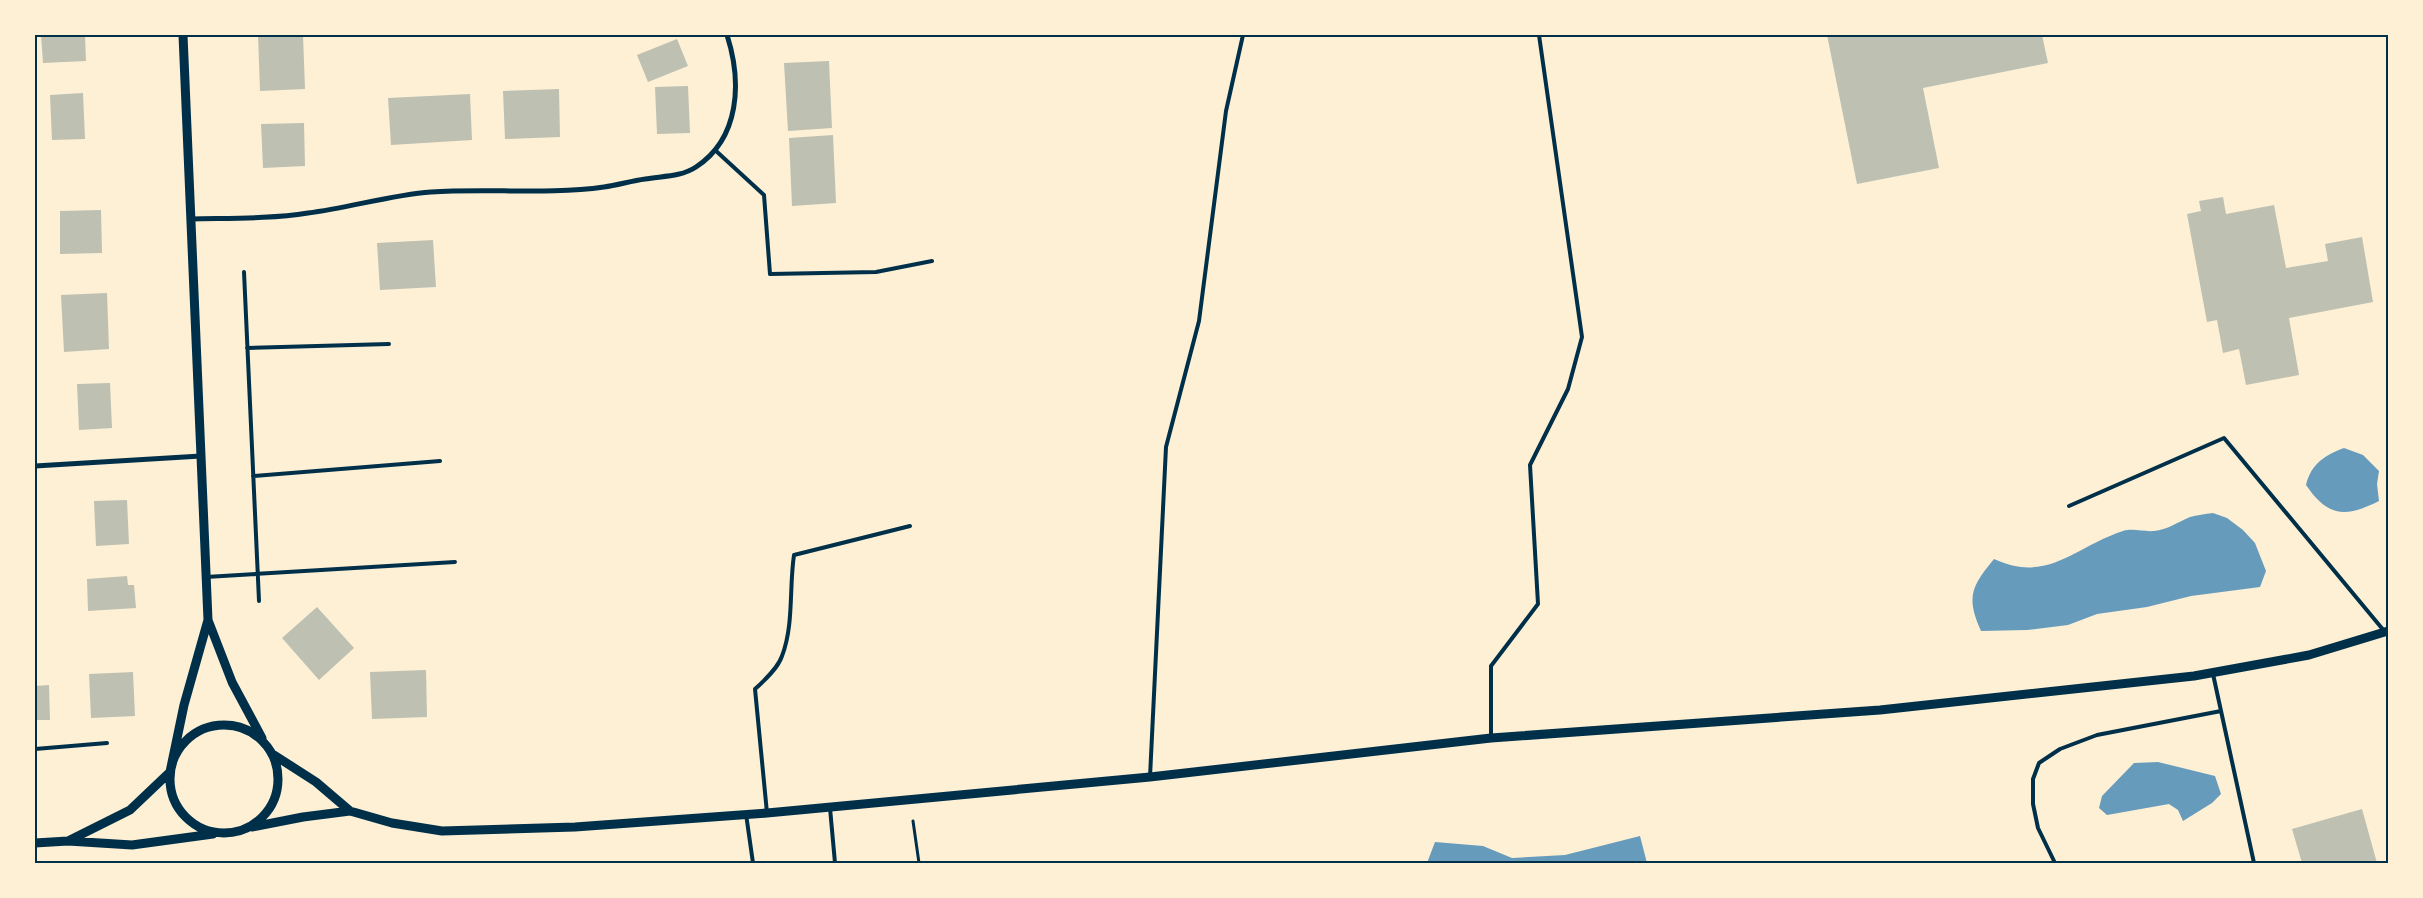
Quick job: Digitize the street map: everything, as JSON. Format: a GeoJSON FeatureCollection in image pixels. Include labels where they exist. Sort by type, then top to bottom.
{"type":"FeatureCollection","features":[{"type":"Feature","properties":{"kind":"street"},"geometry":{"type":"LineString","coordinates":[[183,35],[208,620],[184,705],[170,772],[170,789],[176,806],[186,819],[200,828],[216,833]]}},
{"type":"Feature","properties":{"kind":"street"},"geometry":{"type":"LineString","coordinates":[[191,220],[306,214],[430,192],[508,192],[604,187],[642,179],[671,176],[694,168],[711,156],[732,122],[736,102],[731,49],[727,35]]}},
{"type":"Feature","properties":{"kind":"street"},"geometry":{"type":"LineString","coordinates":[[35,466],[201,456]]}},
{"type":"Feature","properties":{"kind":"street"},"geometry":{"type":"LineString","coordinates":[[208,620],[232,682],[264,742],[274,755],[316,782],[350,811]]}},
{"type":"Feature","properties":{"kind":"street"},"geometry":{"type":"LineString","coordinates":[[35,843],[68,841],[132,845],[216,833],[233,833],[248,828],[303,817],[350,811],[392,823],[442,831],[575,827],[830,808],[1150,777],[1491,738],[1880,710],[2194,676],[2308,655],[2386,631]]}},
{"type":"Feature","properties":{"kind":"street"},"geometry":{"type":"LineString","coordinates":[[68,841],[130,810],[170,772],[175,755],[185,741],[200,730],[217,725],[234,726],[250,731],[264,742]]}},
{"type":"Feature","properties":{"kind":"street"},"geometry":{"type":"LineString","coordinates":[[248,828],[262,818],[272,805],[278,789],[278,772],[274,755]]}},
{"type":"Feature","properties":{"kind":"lane"},"geometry":{"type":"LineString","coordinates":[[1150,777],[1166,447],[1199,321],[1226,111],[1243,35]]}},
{"type":"Feature","properties":{"kind":"lane"},"geometry":{"type":"LineString","coordinates":[[1491,738],[1492,666],[1538,604],[1530,465],[1568,390],[1582,337],[1539,35]]}},
{"type":"Feature","properties":{"kind":"lane"},"geometry":{"type":"LineString","coordinates":[[715,150],[764,195],[770,274],[876,272],[932,261]]}},
{"type":"Feature","properties":{"kind":"lane"},"geometry":{"type":"LineString","coordinates":[[244,272],[259,601]]}},
{"type":"Feature","properties":{"kind":"lane"},"geometry":{"type":"LineString","coordinates":[[247,348],[389,344]]}},
{"type":"Feature","properties":{"kind":"lane"},"geometry":{"type":"LineString","coordinates":[[2069,506],[2224,438],[2386,631]]}},
{"type":"Feature","properties":{"kind":"lane"},"geometry":{"type":"LineString","coordinates":[[253,476],[440,461]]}},
{"type":"Feature","properties":{"kind":"lane"},"geometry":{"type":"LineString","coordinates":[[767,813],[755,689],[782,657],[790,616],[790,578],[794,556],[910,526]]}},
{"type":"Feature","properties":{"kind":"lane"},"geometry":{"type":"LineString","coordinates":[[206,577],[455,562]]}},
{"type":"Feature","properties":{"kind":"lane"},"geometry":{"type":"LineString","coordinates":[[2212,672],[2254,863]]}},
{"type":"Feature","properties":{"kind":"lane"},"geometry":{"type":"LineString","coordinates":[[2055,863],[2038,828],[2033,804],[2032,778],[2039,764],[2060,749],[2097,735],[2221,711]]}},
{"type":"Feature","properties":{"kind":"lane"},"geometry":{"type":"LineString","coordinates":[[35,748],[107,743]]}},
{"type":"Feature","properties":{"kind":"lane"},"geometry":{"type":"LineString","coordinates":[[830,808],[835,863]]}},
{"type":"Feature","properties":{"kind":"lane"},"geometry":{"type":"LineString","coordinates":[[746,814],[753,863]]}},
{"type":"Feature","properties":{"kind":"path"},"geometry":{"type":"LineString","coordinates":[[911,800],[919,863]]}},
{"type":"Feature","properties":{"kind":"water"},"geometry":{"type":"Polygon","coordinates":[[[2344,448],[2363,455],[2379,471],[2377,484],[2379,501],[2367,507],[2347,512],[2330,509],[2314,496],[2306,485],[2311,471],[2320,461],[2344,448]]]}},
{"type":"Feature","properties":{"kind":"water"},"geometry":{"type":"Polygon","coordinates":[[[2213,513],[2227,518],[2243,530],[2255,543],[2266,571],[2260,587],[2191,596],[2147,607],[2097,614],[2068,625],[2027,630],[1981,631],[1973,609],[1973,593],[1980,577],[1994,559],[2013,566],[2030,567],[2046,565],[2123,531],[2159,530],[2190,517],[2213,513]]]}},
{"type":"Feature","properties":{"kind":"water"},"geometry":{"type":"Polygon","coordinates":[[[2158,762],[2215,776],[2221,794],[2212,803],[2183,821],[2178,810],[2169,804],[2107,815],[2099,808],[2102,796],[2134,763],[2158,762]]]}},
{"type":"Feature","properties":{"kind":"water"},"geometry":{"type":"Polygon","coordinates":[[[1640,836],[1647,863],[1427,863],[1435,842],[1483,846],[1512,858],[1565,855],[1640,836]]]}},
{"type":"Feature","properties":{"kind":"building"},"geometry":{"type":"Polygon","coordinates":[[[41,35],[85,35],[86,61],[43,63],[41,35]]]}},
{"type":"Feature","properties":{"kind":"building"},"geometry":{"type":"Polygon","coordinates":[[[258,35],[303,35],[305,89],[260,91],[258,35]]]}},
{"type":"Feature","properties":{"kind":"building"},"geometry":{"type":"Polygon","coordinates":[[[1827,35],[2042,35],[2048,63],[1923,88],[1939,168],[1857,184],[1827,35]]]}},
{"type":"Feature","properties":{"kind":"building"},"geometry":{"type":"Polygon","coordinates":[[[677,39],[688,66],[648,82],[637,55],[677,39]]]}},
{"type":"Feature","properties":{"kind":"building"},"geometry":{"type":"Polygon","coordinates":[[[829,61],[832,128],[788,131],[784,63],[829,61]]]}},
{"type":"Feature","properties":{"kind":"building"},"geometry":{"type":"Polygon","coordinates":[[[688,86],[690,133],[657,134],[655,87],[688,86]]]}},
{"type":"Feature","properties":{"kind":"building"},"geometry":{"type":"Polygon","coordinates":[[[559,89],[560,137],[505,139],[503,91],[559,89]]]}},
{"type":"Feature","properties":{"kind":"building"},"geometry":{"type":"Polygon","coordinates":[[[83,93],[85,139],[52,140],[50,95],[83,93]]]}},
{"type":"Feature","properties":{"kind":"building"},"geometry":{"type":"Polygon","coordinates":[[[470,94],[472,140],[391,145],[388,98],[470,94]]]}},
{"type":"Feature","properties":{"kind":"building"},"geometry":{"type":"Polygon","coordinates":[[[304,123],[305,166],[263,168],[261,124],[304,123]]]}},
{"type":"Feature","properties":{"kind":"building"},"geometry":{"type":"Polygon","coordinates":[[[833,135],[836,203],[792,206],[789,138],[833,135]]]}},
{"type":"Feature","properties":{"kind":"building"},"geometry":{"type":"Polygon","coordinates":[[[2223,197],[2226,214],[2274,205],[2286,268],[2328,261],[2325,244],[2362,237],[2373,302],[2289,318],[2299,375],[2246,385],[2239,349],[2223,353],[2217,320],[2207,322],[2187,214],[2201,211],[2199,201],[2223,197]]]}},
{"type":"Feature","properties":{"kind":"building"},"geometry":{"type":"Polygon","coordinates":[[[101,210],[102,253],[60,254],[60,211],[101,210]]]}},
{"type":"Feature","properties":{"kind":"building"},"geometry":{"type":"Polygon","coordinates":[[[433,240],[436,287],[380,290],[377,243],[433,240]]]}},
{"type":"Feature","properties":{"kind":"building"},"geometry":{"type":"Polygon","coordinates":[[[107,293],[109,349],[64,352],[61,295],[107,293]]]}},
{"type":"Feature","properties":{"kind":"building"},"geometry":{"type":"Polygon","coordinates":[[[110,383],[112,428],[79,430],[77,384],[110,383]]]}},
{"type":"Feature","properties":{"kind":"building"},"geometry":{"type":"Polygon","coordinates":[[[127,500],[129,544],[96,546],[94,501],[127,500]]]}},
{"type":"Feature","properties":{"kind":"building"},"geometry":{"type":"Polygon","coordinates":[[[127,576],[128,585],[134,585],[136,608],[88,611],[87,579],[127,576]]]}},
{"type":"Feature","properties":{"kind":"building"},"geometry":{"type":"Polygon","coordinates":[[[317,607],[354,648],[319,680],[282,638],[317,607]]]}},
{"type":"Feature","properties":{"kind":"building"},"geometry":{"type":"Polygon","coordinates":[[[426,670],[427,717],[372,719],[370,672],[426,670]]]}},
{"type":"Feature","properties":{"kind":"building"},"geometry":{"type":"Polygon","coordinates":[[[133,672],[135,716],[91,718],[89,674],[133,672]]]}},
{"type":"Feature","properties":{"kind":"building"},"geometry":{"type":"Polygon","coordinates":[[[49,685],[50,720],[35,720],[35,686],[49,685]]]}},
{"type":"Feature","properties":{"kind":"building"},"geometry":{"type":"Polygon","coordinates":[[[2362,809],[2377,863],[2302,863],[2292,829],[2362,809]]]}}]}
